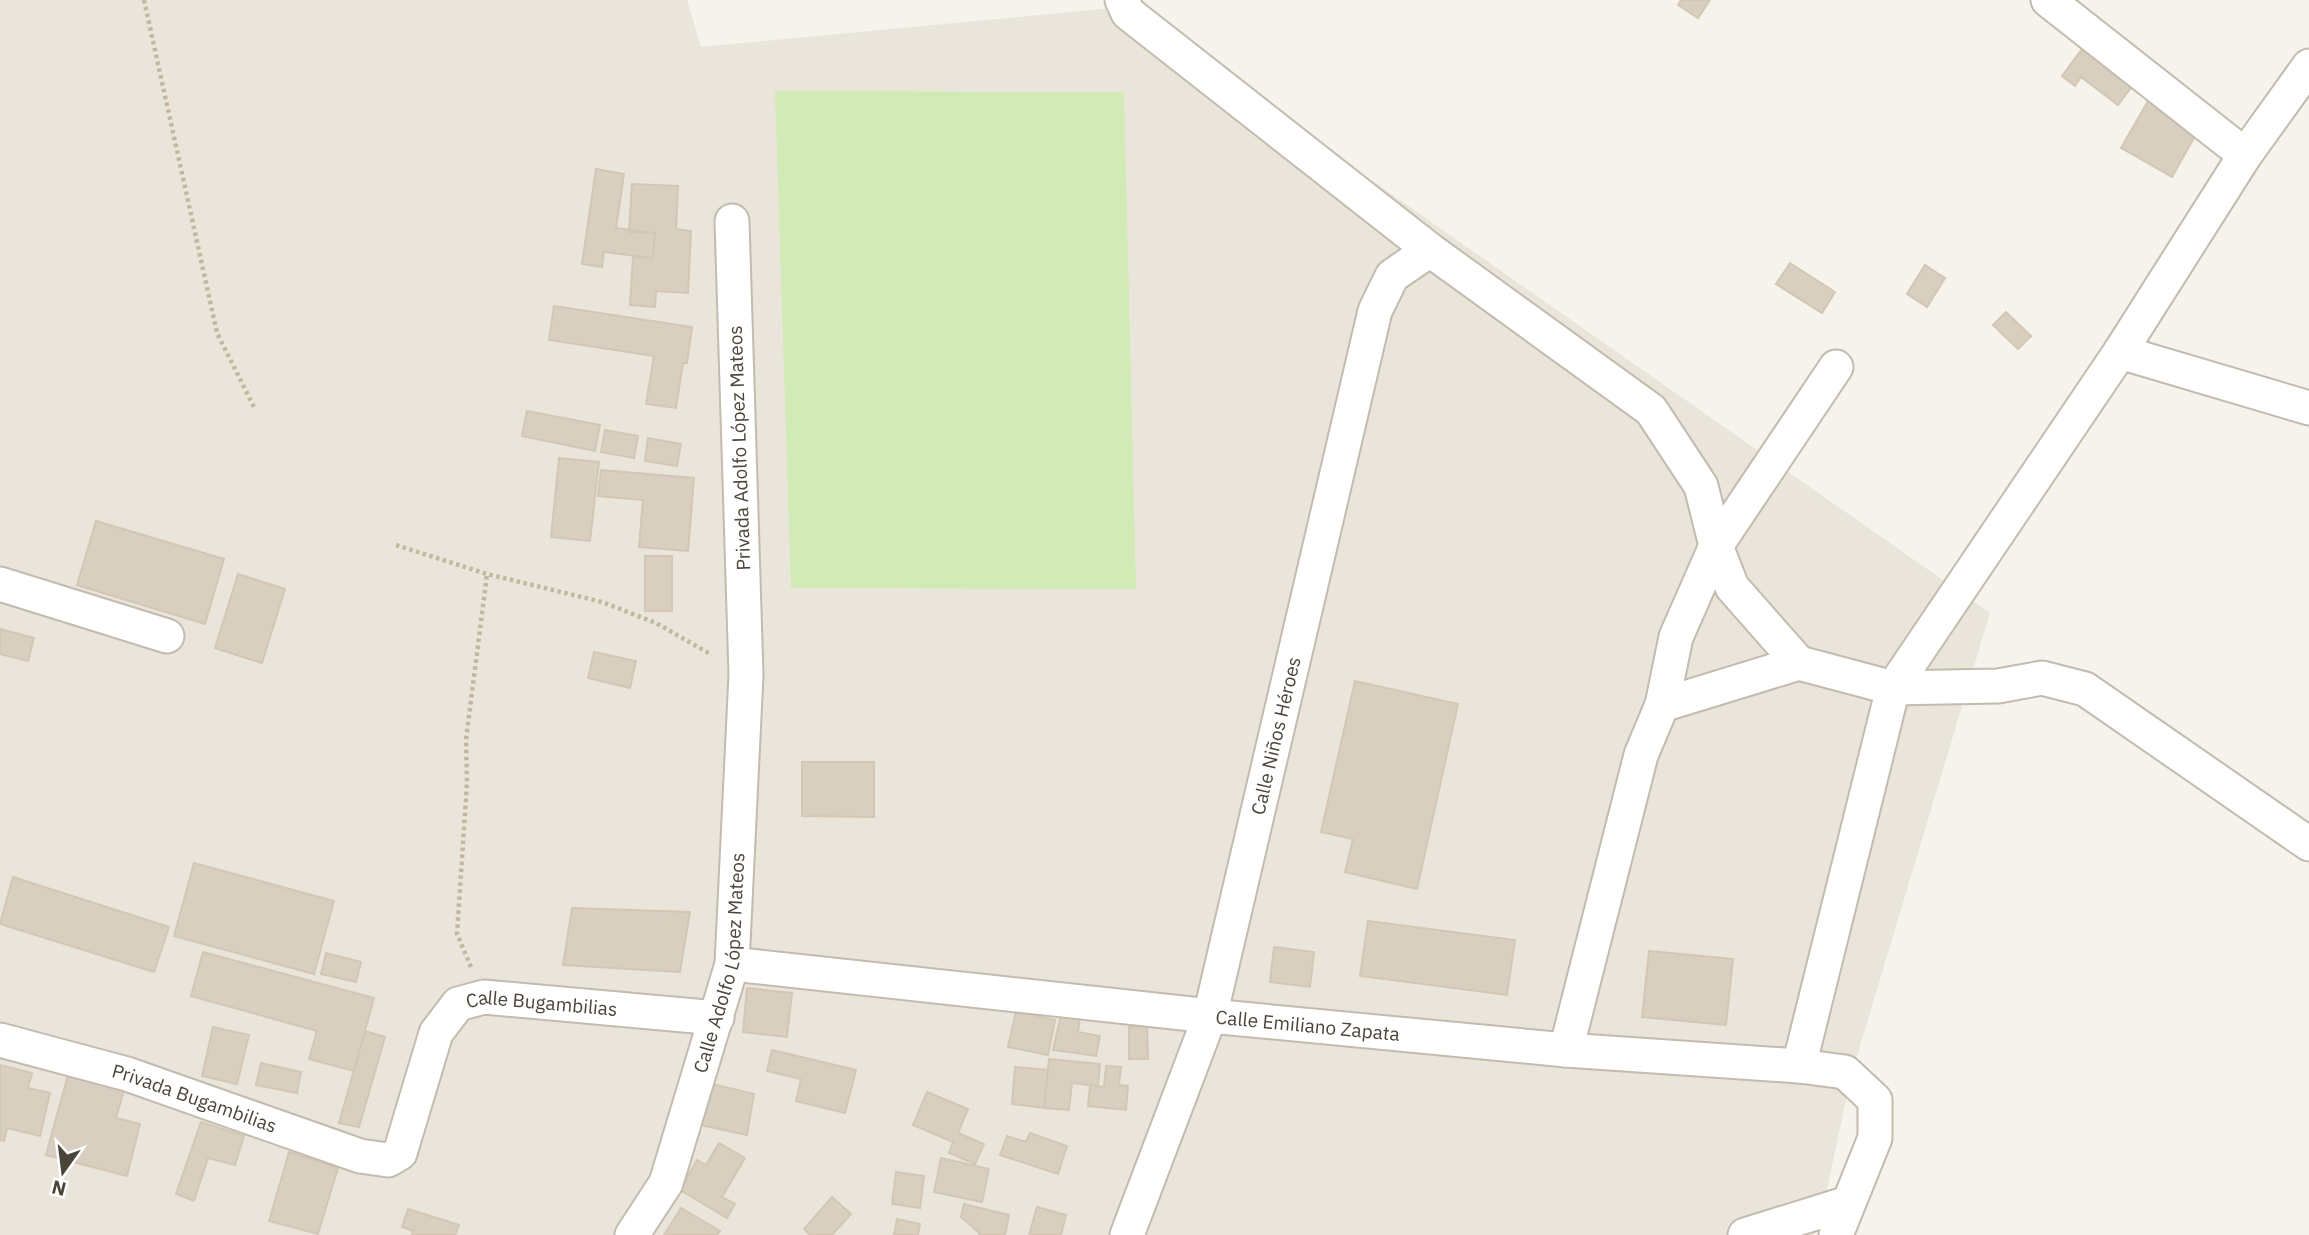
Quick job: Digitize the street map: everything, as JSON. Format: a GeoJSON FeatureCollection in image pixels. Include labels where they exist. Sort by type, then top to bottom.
{"type":"FeatureCollection","features":[{"type":"Feature","properties":{"kind":"street"},"geometry":{"type":"LineString","coordinates":[[1122,0],[1128,13],[1430,250],[1650,410],[1701,486],[1716,546],[1732,587],[1799,663]]}},
{"type":"Feature","properties":{"kind":"street"},"geometry":{"type":"LineString","coordinates":[[2048,0],[2245,155]]}},
{"type":"Feature","properties":{"kind":"street"},"geometry":{"type":"LineString","coordinates":[[1799,1066],[1893,688],[2120,352],[2245,155],[2309,66]]}},
{"type":"Feature","properties":{"kind":"street","name":"Privada Adolfo López Mateos"},"geometry":{"type":"LineString","coordinates":[[732,221],[746,675]]}},
{"type":"Feature","properties":{"kind":"street","name":"Calle Niños Héroes"},"geometry":{"type":"LineString","coordinates":[[1128,1235],[1210,1016],[1375,311],[1392,276],[1430,250]]}},
{"type":"Feature","properties":{"kind":"street"},"geometry":{"type":"LineString","coordinates":[[2120,352],[2309,408]]}},
{"type":"Feature","properties":{"kind":"street"},"geometry":{"type":"LineString","coordinates":[[1566,1050],[1641,755],[1662,705],[1676,637],[1716,546],[1836,367]]}},
{"type":"Feature","properties":{"kind":"street"},"geometry":{"type":"LineString","coordinates":[[0,584],[167,636]]}},
{"type":"Feature","properties":{"kind":"street"},"geometry":{"type":"LineString","coordinates":[[1662,705],[1799,663],[1893,688],[1998,686],[2042,678],[2085,689],[2309,844]]}},
{"type":"Feature","properties":{"kind":"street","name":"Calle Adolfo López Mateos"},"geometry":{"type":"LineString","coordinates":[[632,1235],[666,1183],[732,964],[746,675]]}},
{"type":"Feature","properties":{"kind":"street","name":"Calle Emiliano Zapata"},"geometry":{"type":"LineString","coordinates":[[732,964],[1210,1016],[1566,1050],[1799,1066],[1845,1072],[1875,1100],[1875,1138],[1848,1203]]}},
{"type":"Feature","properties":{"kind":"street","name":"Calle Bugambilias"},"geometry":{"type":"LineString","coordinates":[[387,1160],[401,1153],[436,1033],[458,1004],[484,997],[716,1018]]}},
{"type":"Feature","properties":{"kind":"street","name":"Privada Bugambilias"},"geometry":{"type":"LineString","coordinates":[[0,1040],[127,1074],[360,1156],[387,1160]]}},
{"type":"Feature","properties":{"kind":"street"},"geometry":{"type":"LineString","coordinates":[[1745,1235],[1848,1203]]}},
{"type":"Feature","properties":{"kind":"street"},"geometry":{"type":"LineString","coordinates":[[1836,1235],[1848,1203]]}},
{"type":"Feature","properties":{"kind":"path"},"geometry":{"type":"LineString","coordinates":[[144,0],[217,333],[254,407]]}},
{"type":"Feature","properties":{"kind":"path"},"geometry":{"type":"LineString","coordinates":[[396,545],[487,574],[602,602],[656,623],[746,675]]}},
{"type":"Feature","properties":{"kind":"path"},"geometry":{"type":"LineString","coordinates":[[484,997],[457,934],[467,783],[466,740],[487,574]]}},
{"type":"Feature","properties":{"kind":"shaded area"},"geometry":{"type":"Polygon","coordinates":[[[0,0],[687,0],[701,47],[1124,7],[1990,613],[1851,1076],[1825,1199],[1814,1235],[0,1235],[0,0]]]}},
{"type":"Feature","properties":{"kind":"green space"},"geometry":{"type":"Polygon","coordinates":[[[775,91],[1124,92],[1136,589],[791,588],[775,91]]]}},
{"type":"Feature","properties":{"kind":"building"},"geometry":{"type":"Polygon","coordinates":[[[1681,0],[1710,0],[1698,18],[1678,5],[1681,0]]]}},
{"type":"Feature","properties":{"kind":"building"},"geometry":{"type":"Polygon","coordinates":[[[2088,41],[2138,78],[2118,105],[2081,77],[2075,86],[2062,76],[2088,41]]]}},
{"type":"Feature","properties":{"kind":"building"},"geometry":{"type":"Polygon","coordinates":[[[2148,101],[2199,129],[2172,177],[2121,148],[2148,101]]]}},
{"type":"Feature","properties":{"kind":"building"},"geometry":{"type":"Polygon","coordinates":[[[596,169],[624,174],[616,228],[655,233],[653,258],[604,252],[602,267],[582,264],[596,169]]]}},
{"type":"Feature","properties":{"kind":"building"},"geometry":{"type":"Polygon","coordinates":[[[632,184],[678,186],[676,229],[691,231],[688,293],[656,291],[655,307],[630,305],[633,257],[653,258],[655,233],[629,232],[632,184]]]}},
{"type":"Feature","properties":{"kind":"building"},"geometry":{"type":"Polygon","coordinates":[[[1790,263],[1835,292],[1822,313],[1776,284],[1790,263]]]}},
{"type":"Feature","properties":{"kind":"building"},"geometry":{"type":"Polygon","coordinates":[[[1925,265],[1945,278],[1927,307],[1907,294],[1925,265]]]}},
{"type":"Feature","properties":{"kind":"building"},"geometry":{"type":"Polygon","coordinates":[[[554,306],[692,327],[676,408],[646,404],[654,356],[549,340],[554,306]]]}},
{"type":"Feature","properties":{"kind":"building"},"geometry":{"type":"Polygon","coordinates":[[[2006,312],[2031,336],[2018,349],[1993,325],[2006,312]]]}},
{"type":"Feature","properties":{"kind":"building"},"geometry":{"type":"Polygon","coordinates":[[[527,411],[600,425],[595,451],[522,436],[527,411]]]}},
{"type":"Feature","properties":{"kind":"building"},"geometry":{"type":"Polygon","coordinates":[[[605,430],[638,436],[634,458],[601,452],[605,430]]]}},
{"type":"Feature","properties":{"kind":"building"},"geometry":{"type":"Polygon","coordinates":[[[648,438],[681,444],[677,466],[645,461],[648,438]]]}},
{"type":"Feature","properties":{"kind":"building"},"geometry":{"type":"Polygon","coordinates":[[[559,458],[599,462],[590,541],[551,537],[559,458]]]}},
{"type":"Feature","properties":{"kind":"building"},"geometry":{"type":"Polygon","coordinates":[[[601,470],[694,478],[688,551],[639,547],[643,500],[598,496],[601,470]]]}},
{"type":"Feature","properties":{"kind":"building"},"geometry":{"type":"Polygon","coordinates":[[[96,521],[224,559],[205,624],[77,585],[96,521]]]}},
{"type":"Feature","properties":{"kind":"building"},"geometry":{"type":"Polygon","coordinates":[[[645,556],[672,556],[672,611],[645,611],[645,556]]]}},
{"type":"Feature","properties":{"kind":"building"},"geometry":{"type":"Polygon","coordinates":[[[238,574],[285,589],[262,663],[215,648],[238,574]]]}},
{"type":"Feature","properties":{"kind":"building"},"geometry":{"type":"Polygon","coordinates":[[[0,629],[34,638],[28,661],[0,654],[0,629]]]}},
{"type":"Feature","properties":{"kind":"building"},"geometry":{"type":"Polygon","coordinates":[[[594,652],[636,661],[630,688],[588,678],[594,652]]]}},
{"type":"Feature","properties":{"kind":"building"},"geometry":{"type":"Polygon","coordinates":[[[1355,681],[1458,704],[1417,889],[1345,872],[1353,839],[1321,832],[1355,681]]]}},
{"type":"Feature","properties":{"kind":"building"},"geometry":{"type":"Polygon","coordinates":[[[802,762],[874,762],[874,817],[802,816],[802,762]]]}},
{"type":"Feature","properties":{"kind":"building"},"geometry":{"type":"Polygon","coordinates":[[[194,863],[334,901],[314,974],[174,936],[194,863]]]}},
{"type":"Feature","properties":{"kind":"building"},"geometry":{"type":"Polygon","coordinates":[[[13,877],[169,927],[154,972],[0,924],[13,877]]]}},
{"type":"Feature","properties":{"kind":"building"},"geometry":{"type":"Polygon","coordinates":[[[572,908],[690,912],[680,972],[563,965],[572,908]]]}},
{"type":"Feature","properties":{"kind":"building"},"geometry":{"type":"Polygon","coordinates":[[[1368,921],[1515,940],[1507,995],[1360,976],[1368,921]]]}},
{"type":"Feature","properties":{"kind":"building"},"geometry":{"type":"Polygon","coordinates":[[[1274,947],[1314,952],[1310,987],[1270,982],[1274,947]]]}},
{"type":"Feature","properties":{"kind":"building"},"geometry":{"type":"Polygon","coordinates":[[[1649,951],[1733,959],[1726,1025],[1642,1017],[1649,951]]]}},
{"type":"Feature","properties":{"kind":"building"},"geometry":{"type":"Polygon","coordinates":[[[203,952],[374,998],[354,1071],[309,1059],[317,1031],[191,996],[203,952]]]}},
{"type":"Feature","properties":{"kind":"building"},"geometry":{"type":"Polygon","coordinates":[[[326,953],[361,962],[356,982],[321,974],[326,953]]]}},
{"type":"Feature","properties":{"kind":"building"},"geometry":{"type":"Polygon","coordinates":[[[747,988],[792,993],[787,1037],[743,1032],[747,988]]]}},
{"type":"Feature","properties":{"kind":"building"},"geometry":{"type":"Polygon","coordinates":[[[1016,1011],[1055,1020],[1048,1055],[1008,1047],[1016,1011]]]}},
{"type":"Feature","properties":{"kind":"building"},"geometry":{"type":"Polygon","coordinates":[[[1061,1015],[1080,1017],[1078,1032],[1100,1036],[1096,1056],[1053,1050],[1061,1015]]]}},
{"type":"Feature","properties":{"kind":"building"},"geometry":{"type":"Polygon","coordinates":[[[1147,1026],[1148,1059],[1129,1059],[1129,1027],[1147,1026]]]}},
{"type":"Feature","properties":{"kind":"building"},"geometry":{"type":"Polygon","coordinates":[[[213,1027],[249,1035],[237,1084],[202,1076],[213,1027]]]}},
{"type":"Feature","properties":{"kind":"building"},"geometry":{"type":"Polygon","coordinates":[[[365,1031],[385,1037],[359,1127],[339,1123],[365,1031]]]}},
{"type":"Feature","properties":{"kind":"building"},"geometry":{"type":"Polygon","coordinates":[[[772,1050],[856,1070],[845,1113],[796,1101],[801,1079],[767,1071],[772,1050]]]}},
{"type":"Feature","properties":{"kind":"building"},"geometry":{"type":"Polygon","coordinates":[[[1049,1059],[1100,1064],[1098,1086],[1072,1083],[1069,1110],[1044,1108],[1049,1059]]]}},
{"type":"Feature","properties":{"kind":"building"},"geometry":{"type":"Polygon","coordinates":[[[261,1063],[301,1072],[297,1093],[256,1085],[261,1063]]]}},
{"type":"Feature","properties":{"kind":"building"},"geometry":{"type":"Polygon","coordinates":[[[0,1065],[32,1073],[28,1088],[50,1093],[40,1136],[7,1128],[4,1141],[0,1140],[0,1065]]]}},
{"type":"Feature","properties":{"kind":"building"},"geometry":{"type":"Polygon","coordinates":[[[1106,1066],[1121,1067],[1119,1085],[1128,1086],[1126,1110],[1088,1106],[1090,1085],[1104,1087],[1106,1066]]]}},
{"type":"Feature","properties":{"kind":"building"},"geometry":{"type":"Polygon","coordinates":[[[1015,1067],[1048,1070],[1044,1108],[1012,1104],[1015,1067]]]}},
{"type":"Feature","properties":{"kind":"building"},"geometry":{"type":"Polygon","coordinates":[[[68,1075],[124,1090],[116,1118],[140,1124],[127,1176],[46,1155],[68,1075]]]}},
{"type":"Feature","properties":{"kind":"building"},"geometry":{"type":"Polygon","coordinates":[[[708,1083],[754,1094],[747,1135],[700,1125],[708,1083]]]}},
{"type":"Feature","properties":{"kind":"building"},"geometry":{"type":"Polygon","coordinates":[[[927,1092],[968,1109],[958,1133],[984,1144],[975,1164],[949,1153],[953,1142],[913,1125],[927,1092]]]}},
{"type":"Feature","properties":{"kind":"building"},"geometry":{"type":"Polygon","coordinates":[[[201,1122],[244,1136],[235,1165],[208,1158],[194,1201],[176,1194],[201,1122]]]}},
{"type":"Feature","properties":{"kind":"building"},"geometry":{"type":"Polygon","coordinates":[[[1030,1133],[1067,1146],[1058,1174],[1000,1155],[1007,1136],[1026,1142],[1030,1133]]]}},
{"type":"Feature","properties":{"kind":"building"},"geometry":{"type":"Polygon","coordinates":[[[719,1143],[745,1158],[722,1197],[735,1204],[727,1218],[680,1190],[697,1160],[706,1165],[719,1143]]]}},
{"type":"Feature","properties":{"kind":"building"},"geometry":{"type":"Polygon","coordinates":[[[289,1152],[338,1168],[318,1234],[269,1221],[289,1152]]]}},
{"type":"Feature","properties":{"kind":"building"},"geometry":{"type":"Polygon","coordinates":[[[941,1158],[989,1169],[982,1202],[934,1192],[941,1158]]]}},
{"type":"Feature","properties":{"kind":"building"},"geometry":{"type":"Polygon","coordinates":[[[896,1172],[924,1176],[920,1208],[892,1204],[896,1172]]]}},
{"type":"Feature","properties":{"kind":"building"},"geometry":{"type":"Polygon","coordinates":[[[832,1197],[851,1214],[832,1235],[810,1235],[804,1229],[832,1197]]]}},
{"type":"Feature","properties":{"kind":"building"},"geometry":{"type":"Polygon","coordinates":[[[964,1204],[1009,1215],[1005,1235],[979,1235],[961,1217],[964,1204]]]}},
{"type":"Feature","properties":{"kind":"building"},"geometry":{"type":"Polygon","coordinates":[[[1037,1207],[1066,1215],[1061,1235],[1029,1235],[1037,1207]]]}},
{"type":"Feature","properties":{"kind":"building"},"geometry":{"type":"Polygon","coordinates":[[[681,1208],[720,1231],[717,1235],[664,1235],[681,1208]]]}},
{"type":"Feature","properties":{"kind":"building"},"geometry":{"type":"Polygon","coordinates":[[[408,1209],[459,1225],[455,1235],[412,1235],[413,1231],[402,1227],[408,1209]]]}},
{"type":"Feature","properties":{"kind":"building"},"geometry":{"type":"Polygon","coordinates":[[[897,1219],[920,1224],[918,1235],[894,1235],[897,1219]]]}}]}
